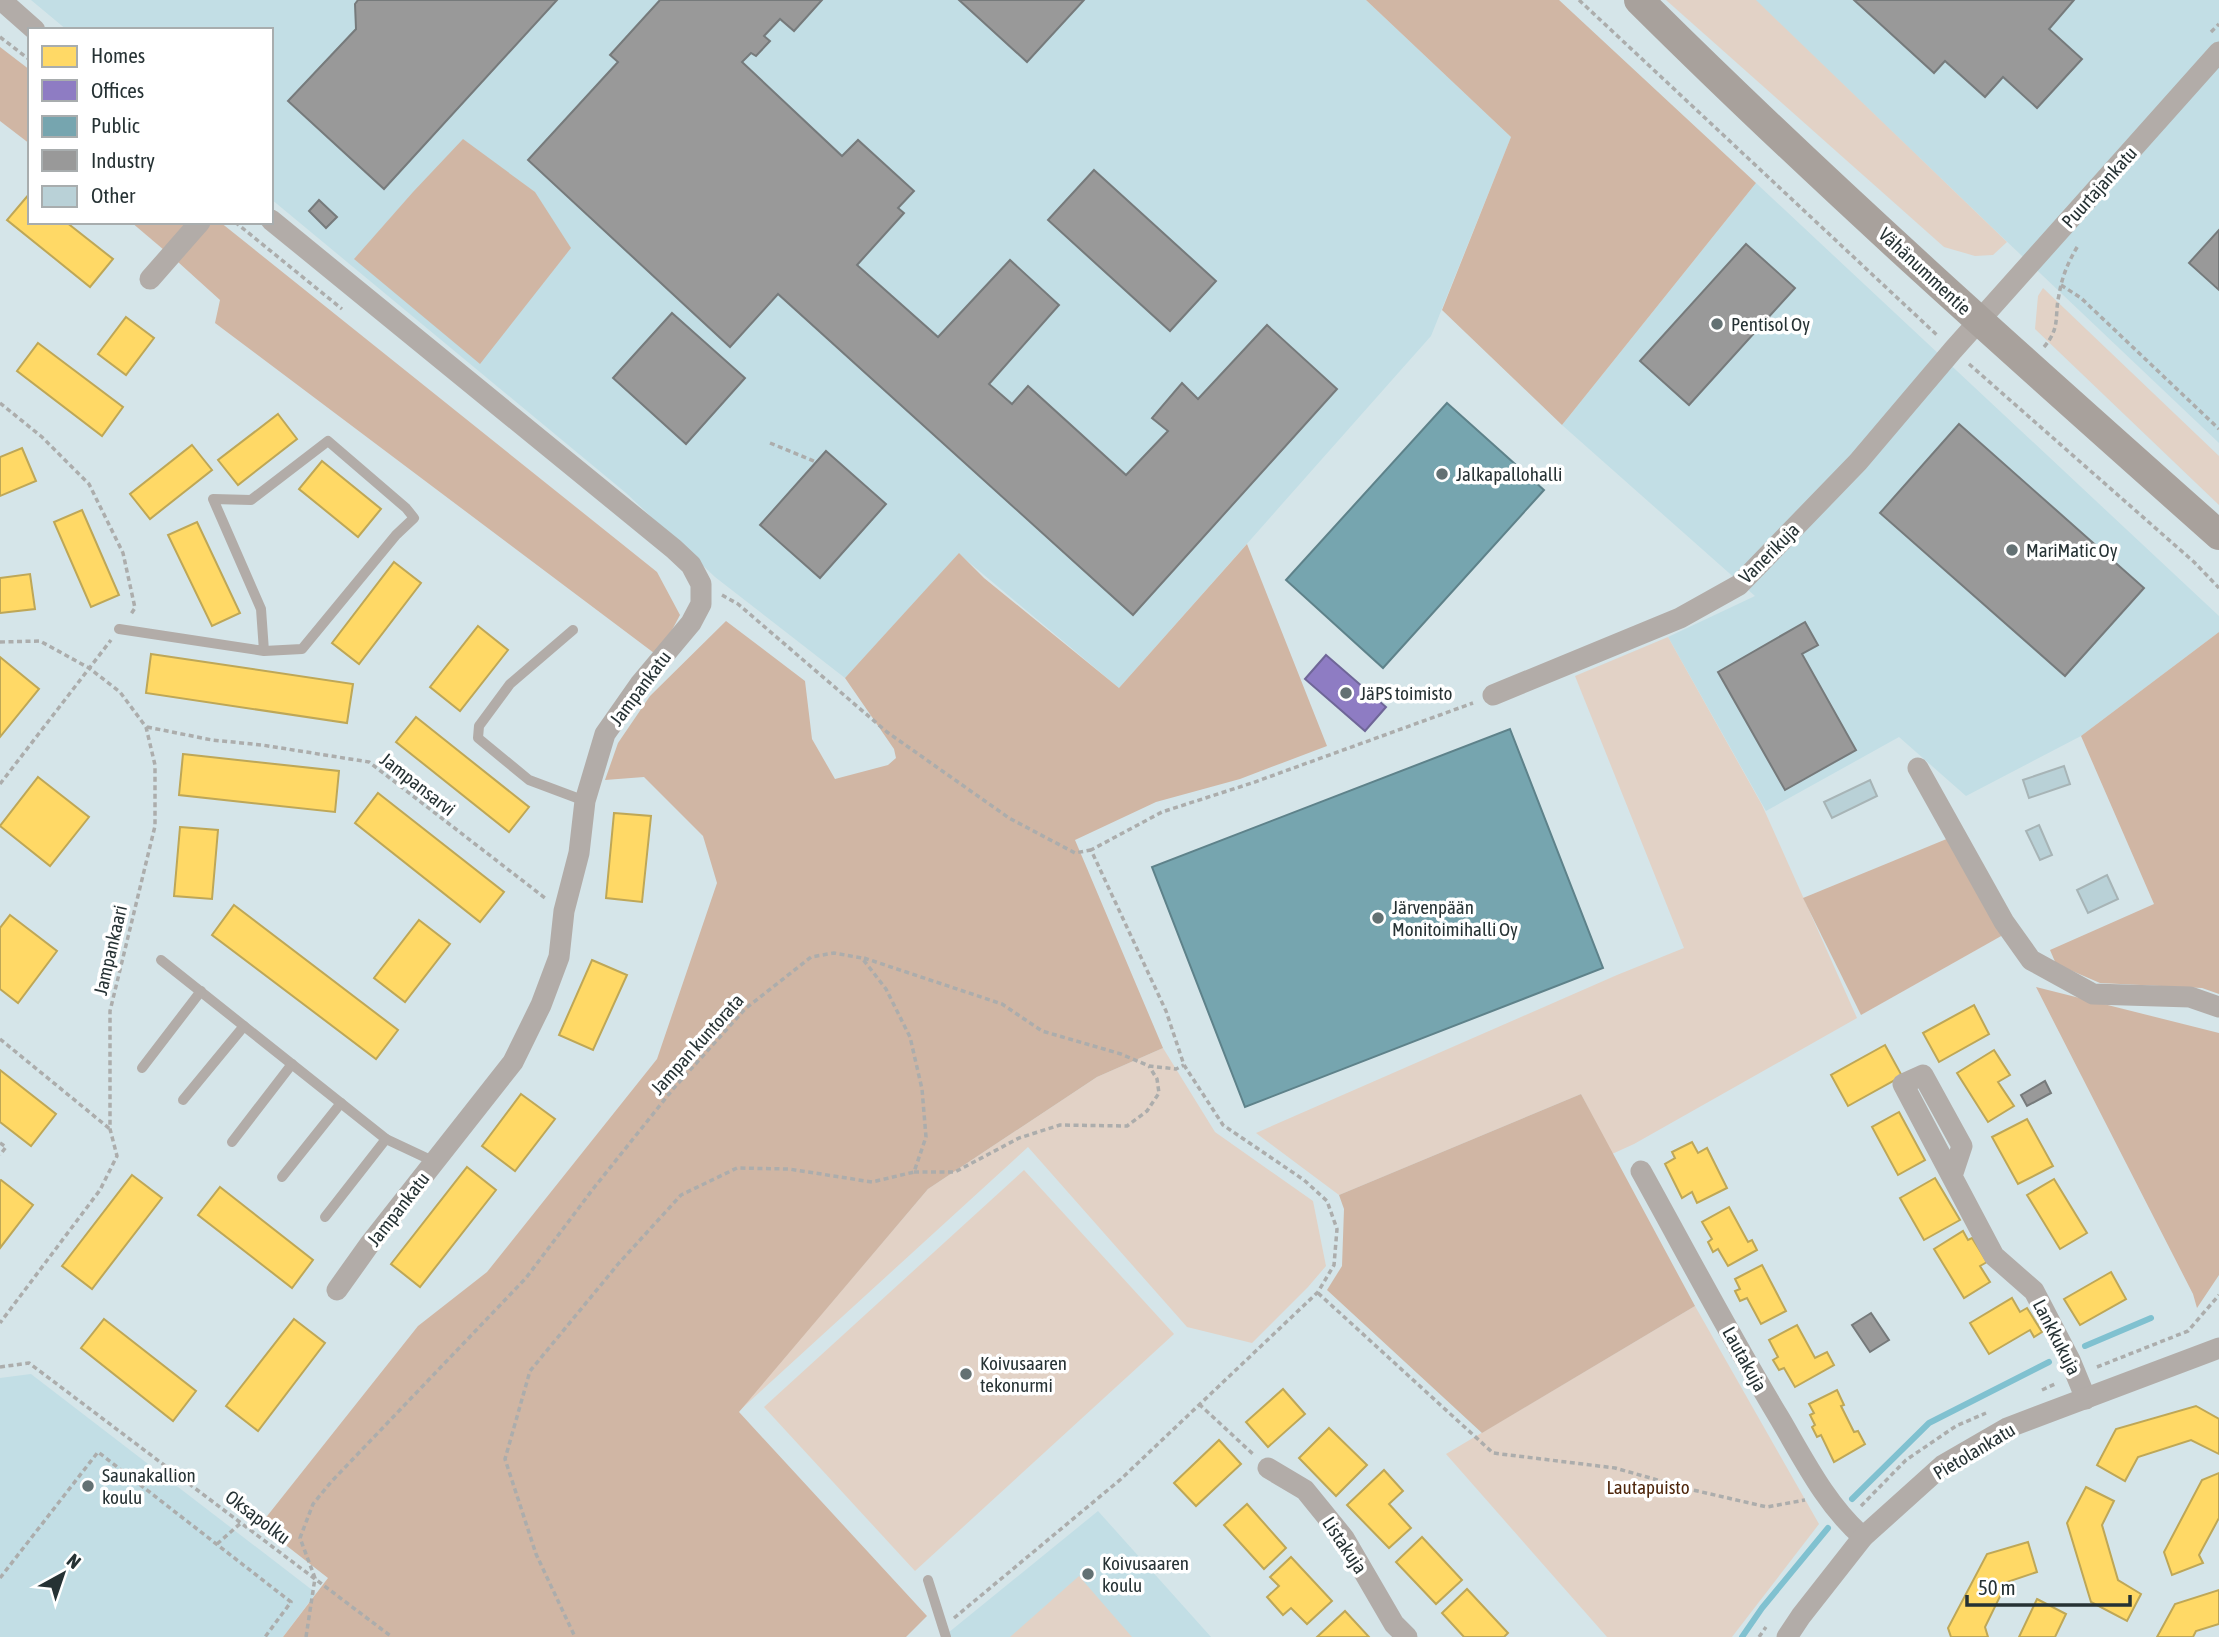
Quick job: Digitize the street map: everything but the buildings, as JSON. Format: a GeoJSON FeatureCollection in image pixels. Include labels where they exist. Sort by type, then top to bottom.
{"type":"FeatureCollection","features":[{"type":"Feature","properties":{"kind":"main road","name":"Vähänummentie"},"geometry":{"type":"LineString","coordinates":[[1639,0],[1744,103],[1979,321],[2219,535]]}},
{"type":"Feature","properties":{"kind":"street"},"geometry":{"type":"LineString","coordinates":[[1,0],[33,28]]}},
{"type":"Feature","properties":{"kind":"street","name":"Puurtajankatu"},"geometry":{"type":"LineString","coordinates":[[1979,321],[2219,52]]}},
{"type":"Feature","properties":{"kind":"street"},"geometry":{"type":"LineString","coordinates":[[273,222],[674,549],[691,565],[701,584]]}},
{"type":"Feature","properties":{"kind":"street"},"geometry":{"type":"LineString","coordinates":[[150,279],[198,224]]}},
{"type":"Feature","properties":{"kind":"street","name":"Vanerikuja"},"geometry":{"type":"LineString","coordinates":[[1493,695],[1680,618],[1739,585],[1858,462],[1979,321]]}},
{"type":"Feature","properties":{"kind":"street","name":"Jampankatu"},"geometry":{"type":"LineString","coordinates":[[337,1290],[369,1245],[513,1062],[541,1005],[559,957],[564,911],[579,853],[585,801],[605,734],[640,684],[691,623],[701,604],[701,584]]}},
{"type":"Feature","properties":{"kind":"street"},"geometry":{"type":"LineString","coordinates":[[1918,768],[2004,922],[2031,960],[2093,994],[2190,997],[2219,1007]]}},
{"type":"Feature","properties":{"kind":"street","name":"Lautakuja"},"geometry":{"type":"LineString","coordinates":[[1640,1171],[1757,1380],[1828,1496],[1846,1522],[1863,1537]]}},
{"type":"Feature","properties":{"kind":"street","name":"Lankkukuja"},"geometry":{"type":"LineString","coordinates":[[1952,1176],[1994,1256],[2034,1291],[2070,1360],[2086,1399]]}},
{"type":"Feature","properties":{"kind":"street","name":"Pietolankatu"},"geometry":{"type":"LineString","coordinates":[[1787,1637],[1863,1537],[1943,1465],[2007,1428],[2219,1348]]}},
{"type":"Feature","properties":{"kind":"street","name":"Listakuja"},"geometry":{"type":"LineString","coordinates":[[1268,1468],[1305,1490],[1344,1538],[1394,1624],[1407,1637]]}},
{"type":"Feature","properties":{"kind":"lane"},"geometry":{"type":"LineString","coordinates":[[119,629],[264,651],[302,649],[396,535],[414,518],[406,508],[328,441],[251,500],[213,499],[261,609],[264,651]]}},
{"type":"Feature","properties":{"kind":"lane"},"geometry":{"type":"LineString","coordinates":[[573,631],[510,684],[479,726],[478,738],[529,780],[585,801]]}},
{"type":"Feature","properties":{"kind":"lane"},"geometry":{"type":"LineString","coordinates":[[161,960],[386,1139],[435,1162]]}},
{"type":"Feature","properties":{"kind":"lane"},"geometry":{"type":"LineString","coordinates":[[142,1068],[201,991]]}},
{"type":"Feature","properties":{"kind":"lane"},"geometry":{"type":"LineString","coordinates":[[183,1100],[244,1026]]}},
{"type":"Feature","properties":{"kind":"lane"},"geometry":{"type":"LineString","coordinates":[[232,1142],[292,1064]]}},
{"type":"Feature","properties":{"kind":"lane"},"geometry":{"type":"LineString","coordinates":[[282,1177],[341,1103]]}},
{"type":"Feature","properties":{"kind":"lane"},"geometry":{"type":"LineString","coordinates":[[324,1217],[386,1139]]}},
{"type":"Feature","properties":{"kind":"lane"},"geometry":{"type":"LineString","coordinates":[[928,1580],[944,1632]]}},
{"type":"Feature","properties":{"kind":"path"},"geometry":{"type":"LineString","coordinates":[[1579,0],[1953,350],[2174,544],[2219,587]]}},
{"type":"Feature","properties":{"kind":"path"},"geometry":{"type":"LineString","coordinates":[[0,37],[28,58]]}},
{"type":"Feature","properties":{"kind":"path"},"geometry":{"type":"LineString","coordinates":[[2003,394],[2051,339],[2057,326],[2058,298],[2068,261],[2086,234]]}},
{"type":"Feature","properties":{"kind":"path"},"geometry":{"type":"LineString","coordinates":[[2061,285],[2081,298],[2219,429]]}},
{"type":"Feature","properties":{"kind":"path"},"geometry":{"type":"LineString","coordinates":[[0,403],[42,437],[89,484],[123,553],[135,608],[0,784]]}},
{"type":"Feature","properties":{"kind":"path"},"geometry":{"type":"LineString","coordinates":[[769,443],[816,462]]}},
{"type":"Feature","properties":{"kind":"path"},"geometry":{"type":"LineString","coordinates":[[701,584],[738,604],[887,732],[1009,818],[1075,853],[1091,850],[1162,812],[1252,783],[1493,695]]}},
{"type":"Feature","properties":{"kind":"path","name":"Jampankaari"},"geometry":{"type":"LineString","coordinates":[[0,642],[40,640],[89,668],[120,692],[146,727],[155,765],[155,826],[110,1011],[110,1129],[117,1156],[100,1190],[0,1323]]}},
{"type":"Feature","properties":{"kind":"path","name":"Jampansarvi"},"geometry":{"type":"LineString","coordinates":[[146,727],[212,740],[369,762],[486,855],[564,911]]}},
{"type":"Feature","properties":{"kind":"path"},"geometry":{"type":"LineString","coordinates":[[944,1632],[1121,1479],[1318,1292],[1334,1265],[1337,1229],[1327,1202],[1304,1180],[1223,1125],[1184,1065],[1166,1011],[1091,850]]}},
{"type":"Feature","properties":{"kind":"path","name":"Jampan kuntorata"},"geometry":{"type":"LineString","coordinates":[[315,1578],[300,1538],[313,1504],[526,1278],[593,1189],[682,1079],[745,1009],[811,957],[834,953],[862,958],[1002,1004],[1042,1031],[1121,1054],[1149,1066]]}},
{"type":"Feature","properties":{"kind":"path"},"geometry":{"type":"LineString","coordinates":[[862,958],[886,989],[910,1037],[922,1089],[926,1137],[914,1172]]}},
{"type":"Feature","properties":{"kind":"path"},"geometry":{"type":"LineString","coordinates":[[0,1039],[110,1129]]}},
{"type":"Feature","properties":{"kind":"path"},"geometry":{"type":"LineString","coordinates":[[1149,1066],[1176,1069],[1184,1065]]}},
{"type":"Feature","properties":{"kind":"path"},"geometry":{"type":"LineString","coordinates":[[575,1637],[536,1554],[505,1460],[530,1371],[619,1263],[681,1195],[737,1168],[789,1169],[872,1182],[914,1172],[955,1172],[1018,1138],[1060,1125],[1127,1126],[1147,1111],[1159,1093],[1157,1080],[1149,1066]]}},
{"type":"Feature","properties":{"kind":"path"},"geometry":{"type":"LineString","coordinates":[[0,1143],[6,1147],[0,1155]]}},
{"type":"Feature","properties":{"kind":"path"},"geometry":{"type":"LineString","coordinates":[[1318,1292],[1493,1453],[1615,1468],[1692,1490],[1767,1507],[1828,1496]]}},
{"type":"Feature","properties":{"kind":"path","name":"Oksapolku"},"geometry":{"type":"LineString","coordinates":[[0,1367],[29,1363],[392,1637]]}},
{"type":"Feature","properties":{"kind":"path"},"geometry":{"type":"LineString","coordinates":[[1199,1404],[1268,1468]]}},
{"type":"Feature","properties":{"kind":"path"},"geometry":{"type":"LineString","coordinates":[[0,1578],[98,1452],[291,1602],[265,1637]]}},
{"type":"Feature","properties":{"kind":"path"},"geometry":{"type":"LineString","coordinates":[[217,1544],[242,1522]]}},
{"type":"Feature","properties":{"kind":"path"},"geometry":{"type":"LineString","coordinates":[[306,1637],[315,1578]]}},
{"type":"Feature","properties":{"kind":"shaded area"},"geometry":{"type":"Polygon","coordinates":[[[31,0],[1366,0],[1511,137],[1431,336],[1119,688],[959,554],[845,678],[715,577],[626,493],[273,201],[273,28],[65,28],[31,0]]]}},
{"type":"Feature","properties":{"kind":"shaded area"},"geometry":{"type":"Polygon","coordinates":[[[1366,0],[1559,0],[1756,183],[1562,425],[1442,310],[1511,137],[1366,0]]]}},
{"type":"Feature","properties":{"kind":"shaded area"},"geometry":{"type":"Polygon","coordinates":[[[1755,0],[2219,0],[2219,443],[2001,236],[1755,0]]]}},
{"type":"Feature","properties":{"kind":"shaded area"},"geometry":{"type":"Polygon","coordinates":[[[0,47],[28,68],[28,142],[0,121],[0,47]]]}},
{"type":"Feature","properties":{"kind":"shaded area"},"geometry":{"type":"Polygon","coordinates":[[[463,139],[535,192],[571,248],[480,364],[354,259],[463,139]]]}},
{"type":"Feature","properties":{"kind":"shaded area"},"geometry":{"type":"Polygon","coordinates":[[[1756,183],[2219,616],[2219,632],[2081,736],[1966,796],[1899,737],[1766,811],[1668,637],[1755,596],[1562,425],[1756,183]]]}},
{"type":"Feature","properties":{"kind":"shaded area"},"geometry":{"type":"Polygon","coordinates":[[[133,224],[185,224],[164,250],[133,224]]]}},
{"type":"Feature","properties":{"kind":"shaded area"},"geometry":{"type":"Polygon","coordinates":[[[210,224],[222,224],[657,572],[680,615],[672,630],[654,653],[215,323],[220,300],[178,262],[210,224]]]}},
{"type":"Feature","properties":{"kind":"shaded area"},"geometry":{"type":"Polygon","coordinates":[[[1247,544],[1327,746],[1240,779],[1156,802],[1075,840],[1163,1048],[1097,1077],[928,1189],[739,1412],[927,1616],[906,1637],[283,1637],[328,1578],[260,1525],[418,1326],[487,1272],[657,1059],[717,883],[703,836],[644,777],[605,780],[618,743],[650,696],[726,621],[805,681],[812,739],[835,779],[888,765],[896,758],[894,749],[845,678],[959,553],[984,578],[1119,688],[1247,544]]]}},
{"type":"Feature","properties":{"kind":"shaded area"},"geometry":{"type":"Polygon","coordinates":[[[2219,632],[2219,994],[2202,988],[2100,983],[2056,964],[2050,950],[2154,904],[2081,736],[2219,632]]]}},
{"type":"Feature","properties":{"kind":"shaded area"},"geometry":{"type":"Polygon","coordinates":[[[1949,838],[2003,935],[1861,1015],[1803,898],[1949,838]]]}},
{"type":"Feature","properties":{"kind":"shaded area"},"geometry":{"type":"Polygon","coordinates":[[[2036,987],[2219,1033],[2219,1275],[2197,1308],[2193,1294],[2036,987]]]}},
{"type":"Feature","properties":{"kind":"shaded area"},"geometry":{"type":"Polygon","coordinates":[[[1581,1094],[1695,1306],[1482,1433],[1327,1290],[1342,1266],[1344,1209],[1339,1195],[1581,1094]]]}},
{"type":"Feature","properties":{"kind":"shaded area","name":"Saunakallion koulu"},"geometry":{"type":"Polygon","coordinates":[[[31,1374],[316,1593],[283,1637],[0,1637],[0,1378],[31,1374]]]}},
{"type":"Feature","properties":{"kind":"shaded area","name":"Koivusaaren koulu"},"geometry":{"type":"Polygon","coordinates":[[[1098,1511],[1211,1637],[943,1637],[1098,1511]]]}},
{"type":"Feature","properties":{"kind":"green space"},"geometry":{"type":"Polygon","coordinates":[[[1666,0],[1756,0],[2007,242],[1993,255],[1975,256],[1944,247],[1666,0]]]}},
{"type":"Feature","properties":{"kind":"green space"},"geometry":{"type":"Polygon","coordinates":[[[2043,288],[2219,456],[2219,505],[2035,329],[2038,296],[2043,288]]]}},
{"type":"Feature","properties":{"kind":"green space"},"geometry":{"type":"Polygon","coordinates":[[[1668,637],[1762,805],[1857,1018],[1612,1154],[1581,1094],[1339,1195],[1256,1133],[1684,948],[1575,676],[1668,637]]]}},
{"type":"Feature","properties":{"kind":"green space"},"geometry":{"type":"Polygon","coordinates":[[[1163,1048],[1215,1132],[1313,1201],[1326,1266],[1252,1343],[1187,1327],[1028,1147],[738,1412],[928,1189],[1097,1077],[1163,1048]]]}},
{"type":"Feature","properties":{"kind":"green space","name":"Koivusaaren tekonurmi"},"geometry":{"type":"Polygon","coordinates":[[[1024,1170],[1174,1334],[915,1571],[764,1407],[1024,1170]]]}},
{"type":"Feature","properties":{"kind":"green space","name":"Lautapuisto"},"geometry":{"type":"Polygon","coordinates":[[[1695,1306],[1819,1524],[1732,1637],[1607,1637],[1446,1454],[1695,1306]]]}},
{"type":"Feature","properties":{"kind":"green space"},"geometry":{"type":"Polygon","coordinates":[[[1079,1576],[1132,1637],[1010,1637],[1079,1576]]]}},
{"type":"Feature","properties":{"kind":"waterway"},"geometry":{"type":"LineString","coordinates":[[2085,1346],[2151,1318]]}},
{"type":"Feature","properties":{"kind":"waterway"},"geometry":{"type":"LineString","coordinates":[[1852,1499],[1929,1423],[2049,1362]]}},
{"type":"Feature","properties":{"kind":"waterway"},"geometry":{"type":"LineString","coordinates":[[1742,1637],[1762,1608],[1828,1528]]}},
{"type":"Feature","properties":{"kind":"place","name":"Pentisol Oy"},"geometry":{"type":"Point","coordinates":[1717,324]}},
{"type":"Feature","properties":{"kind":"place","name":"Jalkapallohalli"},"geometry":{"type":"Point","coordinates":[1442,474]}},
{"type":"Feature","properties":{"kind":"place","name":"MariMatic Oy"},"geometry":{"type":"Point","coordinates":[2012,550]}},
{"type":"Feature","properties":{"kind":"place","name":"JäPS toimisto"},"geometry":{"type":"Point","coordinates":[1346,693]}},
{"type":"Feature","properties":{"kind":"place","name":"Järvenpään Monitoimihalli Oy"},"geometry":{"type":"Point","coordinates":[1378,918]}},
{"type":"Feature","properties":{"kind":"place","name":"Koivusaaren tekonurmi"},"geometry":{"type":"Point","coordinates":[966,1374]}},
{"type":"Feature","properties":{"kind":"place","name":"Saunakallion koulu"},"geometry":{"type":"Point","coordinates":[88,1486]}},
{"type":"Feature","properties":{"kind":"place","name":"Koivusaaren koulu"},"geometry":{"type":"Point","coordinates":[1088,1574]}}]}
